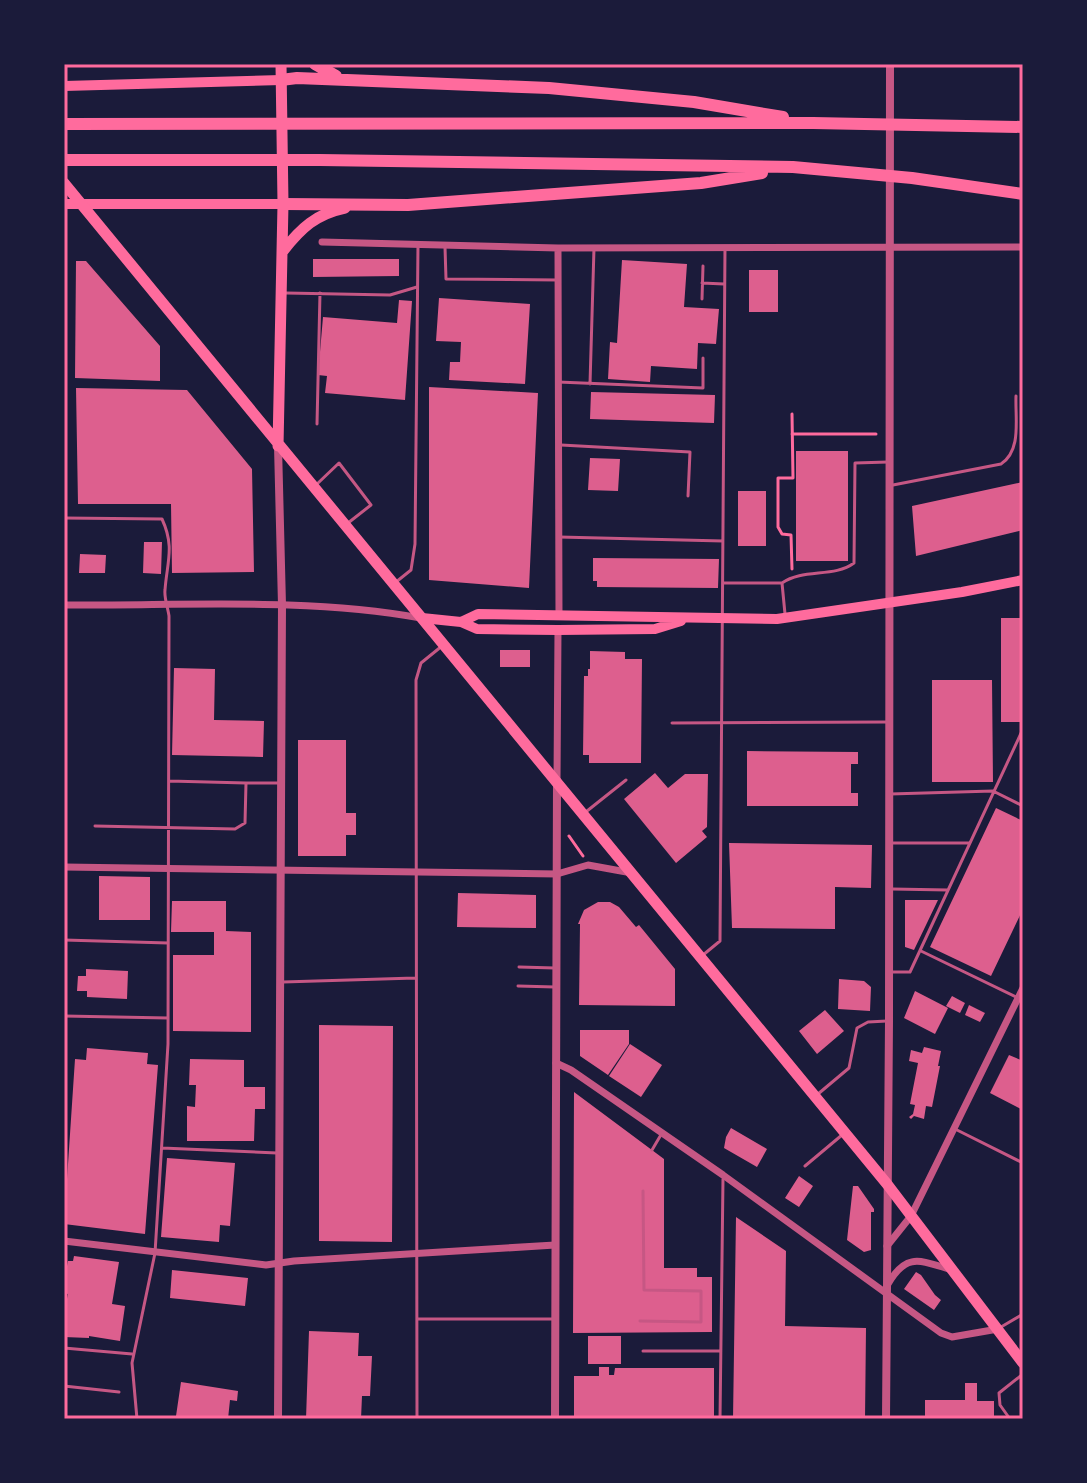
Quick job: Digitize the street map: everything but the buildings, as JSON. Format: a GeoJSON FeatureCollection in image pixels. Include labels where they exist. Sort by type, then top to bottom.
{"type":"FeatureCollection","features":[{"type":"Feature","properties":{"kind":"highway"},"geometry":{"type":"LineString","coordinates":[[315,64],[337,77],[359,80]]}},
{"type":"Feature","properties":{"kind":"highway"},"geometry":{"type":"LineString","coordinates":[[281,80],[297,78],[549,88],[694,102],[813,123]]}},
{"type":"Feature","properties":{"kind":"highway"},"geometry":{"type":"LineString","coordinates":[[64,124],[813,123],[1023,127]]}},
{"type":"Feature","properties":{"kind":"highway"},"geometry":{"type":"LineString","coordinates":[[64,160],[320,160],[793,167],[912,178],[1023,194]]}},
{"type":"Feature","properties":{"kind":"highway"},"geometry":{"type":"LineString","coordinates":[[283,204],[408,205],[701,183],[793,167]]}},
{"type":"Feature","properties":{"kind":"main road"},"geometry":{"type":"LineString","coordinates":[[278,446],[283,204],[281,64]]}},
{"type":"Feature","properties":{"kind":"main road"},"geometry":{"type":"LineString","coordinates":[[64,86],[281,80]]}},
{"type":"Feature","properties":{"kind":"main road"},"geometry":{"type":"LineString","coordinates":[[64,183],[845,1132],[1023,1363]]}},
{"type":"Feature","properties":{"kind":"main road"},"geometry":{"type":"LineString","coordinates":[[64,204],[283,204]]}},
{"type":"Feature","properties":{"kind":"main road"},"geometry":{"type":"LineString","coordinates":[[282,251],[309,221],[332,211],[364,205]]}},
{"type":"Feature","properties":{"kind":"main road"},"geometry":{"type":"LineString","coordinates":[[461,622],[478,614],[785,618],[1023,580]]}},
{"type":"Feature","properties":{"kind":"main road"},"geometry":{"type":"LineString","coordinates":[[422,618],[461,622],[477,629],[558,630],[655,629],[687,619]]}},
{"type":"Feature","properties":{"kind":"street"},"geometry":{"type":"LineString","coordinates":[[886,1419],[890,64]]}},
{"type":"Feature","properties":{"kind":"street"},"geometry":{"type":"LineString","coordinates":[[322,242],[558,248],[1023,247]]}},
{"type":"Feature","properties":{"kind":"street"},"geometry":{"type":"LineString","coordinates":[[558,248],[559,614]]}},
{"type":"Feature","properties":{"kind":"street"},"geometry":{"type":"LineString","coordinates":[[278,446],[282,605],[278,1419]]}},
{"type":"Feature","properties":{"kind":"street"},"geometry":{"type":"LineString","coordinates":[[64,605],[282,605],[381,610],[422,618]]}},
{"type":"Feature","properties":{"kind":"street"},"geometry":{"type":"LineString","coordinates":[[555,1419],[558,630]]}},
{"type":"Feature","properties":{"kind":"street"},"geometry":{"type":"LineString","coordinates":[[64,867],[557,874],[588,865],[633,874]]}},
{"type":"Feature","properties":{"kind":"street"},"geometry":{"type":"LineString","coordinates":[[887,1246],[911,1216],[1023,988]]}},
{"type":"Feature","properties":{"kind":"street"},"geometry":{"type":"LineString","coordinates":[[556,1063],[887,1289],[941,1333],[952,1337],[998,1329]]}},
{"type":"Feature","properties":{"kind":"street"},"geometry":{"type":"LineString","coordinates":[[64,1241],[266,1265],[555,1245]]}},
{"type":"Feature","properties":{"kind":"street"},"geometry":{"type":"LineString","coordinates":[[887,1289],[900,1266],[913,1260],[953,1270]]}},
{"type":"Feature","properties":{"kind":"lane"},"geometry":{"type":"LineString","coordinates":[[394,584],[411,570],[415,544],[418,245]]}},
{"type":"Feature","properties":{"kind":"lane"},"geometry":{"type":"LineString","coordinates":[[445,245],[446,279],[558,280]]}},
{"type":"Feature","properties":{"kind":"lane"},"geometry":{"type":"LineString","coordinates":[[701,956],[720,941],[725,247]]}},
{"type":"Feature","properties":{"kind":"lane"},"geometry":{"type":"LineString","coordinates":[[590,384],[594,248]]}},
{"type":"Feature","properties":{"kind":"lane"},"geometry":{"type":"LineString","coordinates":[[702,299],[703,266]]}},
{"type":"Feature","properties":{"kind":"lane"},"geometry":{"type":"LineString","coordinates":[[702,283],[724,284]]}},
{"type":"Feature","properties":{"kind":"lane"},"geometry":{"type":"LineString","coordinates":[[282,294],[390,295],[417,287]]}},
{"type":"Feature","properties":{"kind":"lane"},"geometry":{"type":"LineString","coordinates":[[317,424],[320,293]]}},
{"type":"Feature","properties":{"kind":"lane"},"geometry":{"type":"LineString","coordinates":[[558,382],[703,388],[703,358]]}},
{"type":"Feature","properties":{"kind":"lane"},"geometry":{"type":"LineString","coordinates":[[889,485],[1001,464],[1011,458],[1015,446],[1016,396]]}},
{"type":"Feature","properties":{"kind":"lane"},"geometry":{"type":"LineString","coordinates":[[558,445],[690,452],[688,496]]}},
{"type":"Feature","properties":{"kind":"lane"},"geometry":{"type":"LineString","coordinates":[[723,583],[782,583],[792,577],[846,568],[854,563],[855,463],[889,462]]}},
{"type":"Feature","properties":{"kind":"lane"},"geometry":{"type":"LineString","coordinates":[[314,488],[339,463],[371,505],[345,526]]}},
{"type":"Feature","properties":{"kind":"lane"},"geometry":{"type":"LineString","coordinates":[[64,518],[162,519],[170,536],[168,581],[164,592],[168,605],[168,1018],[155,1253],[132,1363],[137,1419]]}},
{"type":"Feature","properties":{"kind":"lane"},"geometry":{"type":"LineString","coordinates":[[558,537],[723,541]]}},
{"type":"Feature","properties":{"kind":"lane"},"geometry":{"type":"LineString","coordinates":[[782,583],[785,618]]}},
{"type":"Feature","properties":{"kind":"lane"},"geometry":{"type":"LineString","coordinates":[[417,1419],[417,672],[421,663],[444,645]]}},
{"type":"Feature","properties":{"kind":"lane"},"geometry":{"type":"LineString","coordinates":[[672,723],[888,722]]}},
{"type":"Feature","properties":{"kind":"lane"},"geometry":{"type":"LineString","coordinates":[[889,972],[910,972],[1023,729]]}},
{"type":"Feature","properties":{"kind":"lane"},"geometry":{"type":"LineString","coordinates":[[1014,748],[1023,751]]}},
{"type":"Feature","properties":{"kind":"lane"},"geometry":{"type":"LineString","coordinates":[[584,814],[626,780]]}},
{"type":"Feature","properties":{"kind":"lane"},"geometry":{"type":"LineString","coordinates":[[169,781],[281,783]]}},
{"type":"Feature","properties":{"kind":"lane"},"geometry":{"type":"LineString","coordinates":[[95,826],[169,829],[241,827],[245,823],[246,783]]}},
{"type":"Feature","properties":{"kind":"lane"},"geometry":{"type":"LineString","coordinates":[[888,794],[993,791],[1023,806]]}},
{"type":"Feature","properties":{"kind":"lane"},"geometry":{"type":"LineString","coordinates":[[888,843],[969,843]]}},
{"type":"Feature","properties":{"kind":"lane"},"geometry":{"type":"LineString","coordinates":[[888,889],[948,890]]}},
{"type":"Feature","properties":{"kind":"lane"},"geometry":{"type":"LineString","coordinates":[[64,940],[168,943]]}},
{"type":"Feature","properties":{"kind":"lane"},"geometry":{"type":"LineString","coordinates":[[920,951],[1018,998]]}},
{"type":"Feature","properties":{"kind":"lane"},"geometry":{"type":"LineString","coordinates":[[519,967],[556,968]]}},
{"type":"Feature","properties":{"kind":"lane"},"geometry":{"type":"LineString","coordinates":[[280,982],[415,978]]}},
{"type":"Feature","properties":{"kind":"lane"},"geometry":{"type":"LineString","coordinates":[[518,986],[556,987]]}},
{"type":"Feature","properties":{"kind":"lane"},"geometry":{"type":"LineString","coordinates":[[64,1016],[168,1018]]}},
{"type":"Feature","properties":{"kind":"lane"},"geometry":{"type":"LineString","coordinates":[[815,1096],[849,1068],[857,1028],[868,1022],[889,1021]]}},
{"type":"Feature","properties":{"kind":"lane"},"geometry":{"type":"LineString","coordinates":[[954,1129],[1023,1163]]}},
{"type":"Feature","properties":{"kind":"lane"},"geometry":{"type":"LineString","coordinates":[[805,1166],[845,1132]]}},
{"type":"Feature","properties":{"kind":"lane"},"geometry":{"type":"LineString","coordinates":[[652,1150],[662,1133]]}},
{"type":"Feature","properties":{"kind":"lane"},"geometry":{"type":"LineString","coordinates":[[162,1148],[280,1153]]}},
{"type":"Feature","properties":{"kind":"lane"},"geometry":{"type":"LineString","coordinates":[[720,1419],[723,1175]]}},
{"type":"Feature","properties":{"kind":"lane"},"geometry":{"type":"LineString","coordinates":[[640,1321],[701,1322],[701,1291],[644,1290],[643,1191]]}},
{"type":"Feature","properties":{"kind":"lane"},"geometry":{"type":"LineString","coordinates":[[998,1329],[1023,1314]]}},
{"type":"Feature","properties":{"kind":"lane"},"geometry":{"type":"LineString","coordinates":[[417,1319],[555,1319]]}},
{"type":"Feature","properties":{"kind":"lane"},"geometry":{"type":"LineString","coordinates":[[64,1348],[134,1354]]}},
{"type":"Feature","properties":{"kind":"lane"},"geometry":{"type":"LineString","coordinates":[[643,1351],[720,1351]]}},
{"type":"Feature","properties":{"kind":"lane"},"geometry":{"type":"LineString","coordinates":[[1010,1419],[1000,1405],[999,1393],[1023,1374]]}},
{"type":"Feature","properties":{"kind":"lane"},"geometry":{"type":"LineString","coordinates":[[64,1386],[119,1392]]}},
{"type":"Feature","properties":{"kind":"path"},"geometry":{"type":"LineString","coordinates":[[792,414],[793,478],[778,478],[778,527],[782,534],[791,535],[792,577]]}},
{"type":"Feature","properties":{"kind":"path"},"geometry":{"type":"LineString","coordinates":[[792,434],[876,434]]}},
{"type":"Feature","properties":{"kind":"path"},"geometry":{"type":"LineString","coordinates":[[569,836],[583,856]]}}]}
